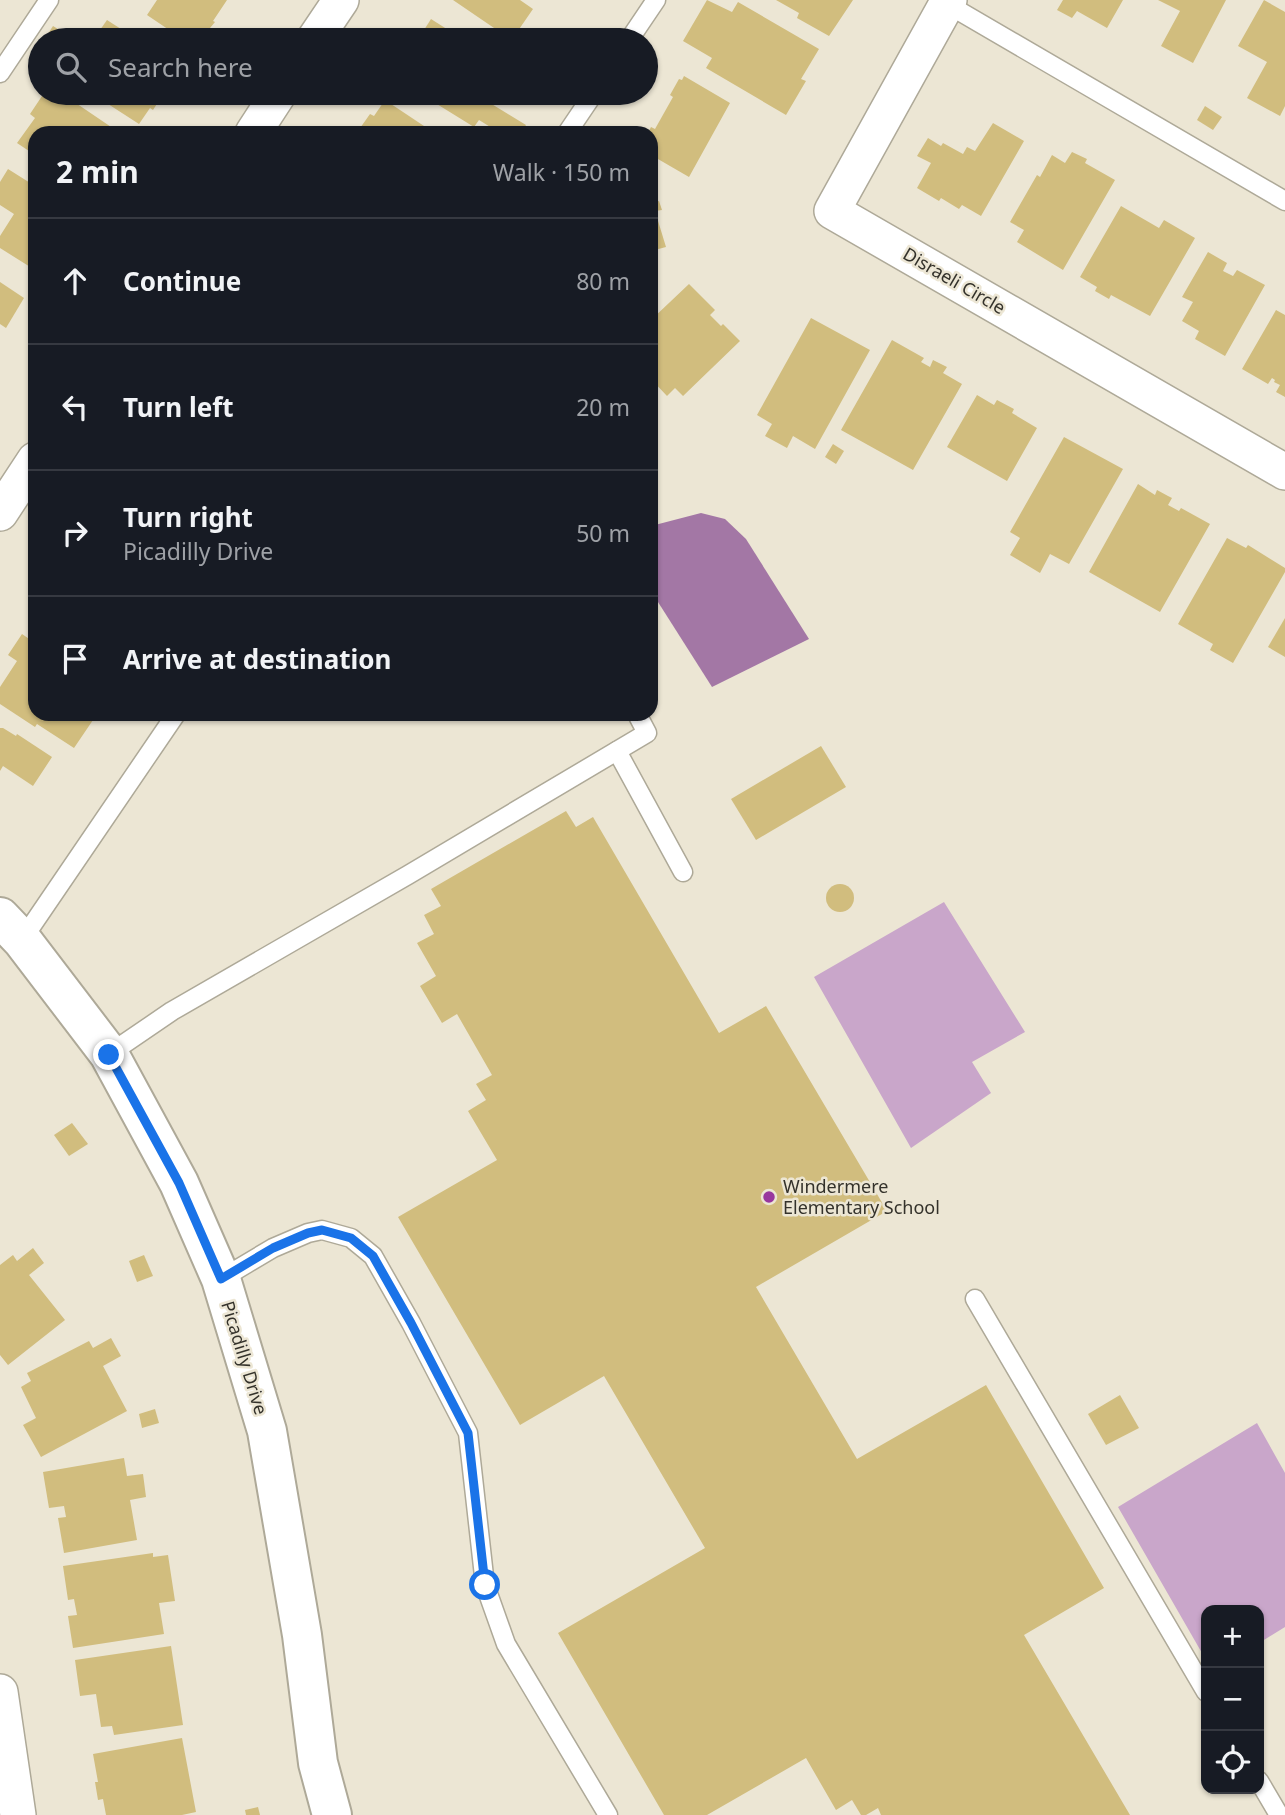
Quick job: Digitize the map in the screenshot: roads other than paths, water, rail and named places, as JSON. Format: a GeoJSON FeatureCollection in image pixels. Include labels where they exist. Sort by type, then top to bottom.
{"type":"FeatureCollection","features":[{"type":"Feature","properties":{"kind":"street"},"geometry":{"type":"LineString","coordinates":[[322,28],[341,0]]}},
{"type":"Feature","properties":{"kind":"street","name":"Disraeli Circle"},"geometry":{"type":"LineString","coordinates":[[948,2],[832,211],[1285,472]]}},
{"type":"Feature","properties":{"kind":"street"},"geometry":{"type":"LineString","coordinates":[[258,126],[271,105]]}},
{"type":"Feature","properties":{"kind":"street"},"geometry":{"type":"LineString","coordinates":[[0,513],[28,471]]}},
{"type":"Feature","properties":{"kind":"street","name":"Picadilly Drive"},"geometry":{"type":"LineString","coordinates":[[11,928],[109,1055],[179,1183],[221,1279],[267,1431],[302,1635],[318,1763],[331,1815]]}},
{"type":"Feature","properties":{"kind":"street"},"geometry":{"type":"LineString","coordinates":[[0,1692],[18,1815]]}},
{"type":"Feature","properties":{"kind":"lane"},"geometry":{"type":"LineString","coordinates":[[30,28],[49,0]]}},
{"type":"Feature","properties":{"kind":"lane"},"geometry":{"type":"LineString","coordinates":[[637,28],[656,0]]}},
{"type":"Feature","properties":{"kind":"lane"},"geometry":{"type":"LineString","coordinates":[[948,2],[1285,201]]}},
{"type":"Feature","properties":{"kind":"lane"},"geometry":{"type":"LineString","coordinates":[[0,73],[28,31]]}},
{"type":"Feature","properties":{"kind":"lane"},"geometry":{"type":"LineString","coordinates":[[572,126],[586,105]]}},
{"type":"Feature","properties":{"kind":"lane"},"geometry":{"type":"LineString","coordinates":[[11,928],[171,721]]}},
{"type":"Feature","properties":{"kind":"lane"},"geometry":{"type":"LineString","coordinates":[[109,1055],[172,1011],[419,869],[647,733],[641,721]]}},
{"type":"Feature","properties":{"kind":"lane"},"geometry":{"type":"LineString","coordinates":[[617,751],[683,872]]}},
{"type":"Feature","properties":{"kind":"lane"},"geometry":{"type":"LineString","coordinates":[[221,1279],[273,1248],[322,1230],[351,1238],[373,1256],[468,1433],[485,1585],[506,1644],[608,1815]]}},
{"type":"Feature","properties":{"kind":"lane"},"geometry":{"type":"LineString","coordinates":[[975,1299],[1201,1683]]}},
{"type":"Feature","properties":{"kind":"lane"},"geometry":{"type":"LineString","coordinates":[[1264,1790],[1279,1815]]}},
{"type":"Feature","properties":{"kind":"place","name":"Windermere Elementary School"},"geometry":{"type":"Point","coordinates":[769,1197]}}]}
